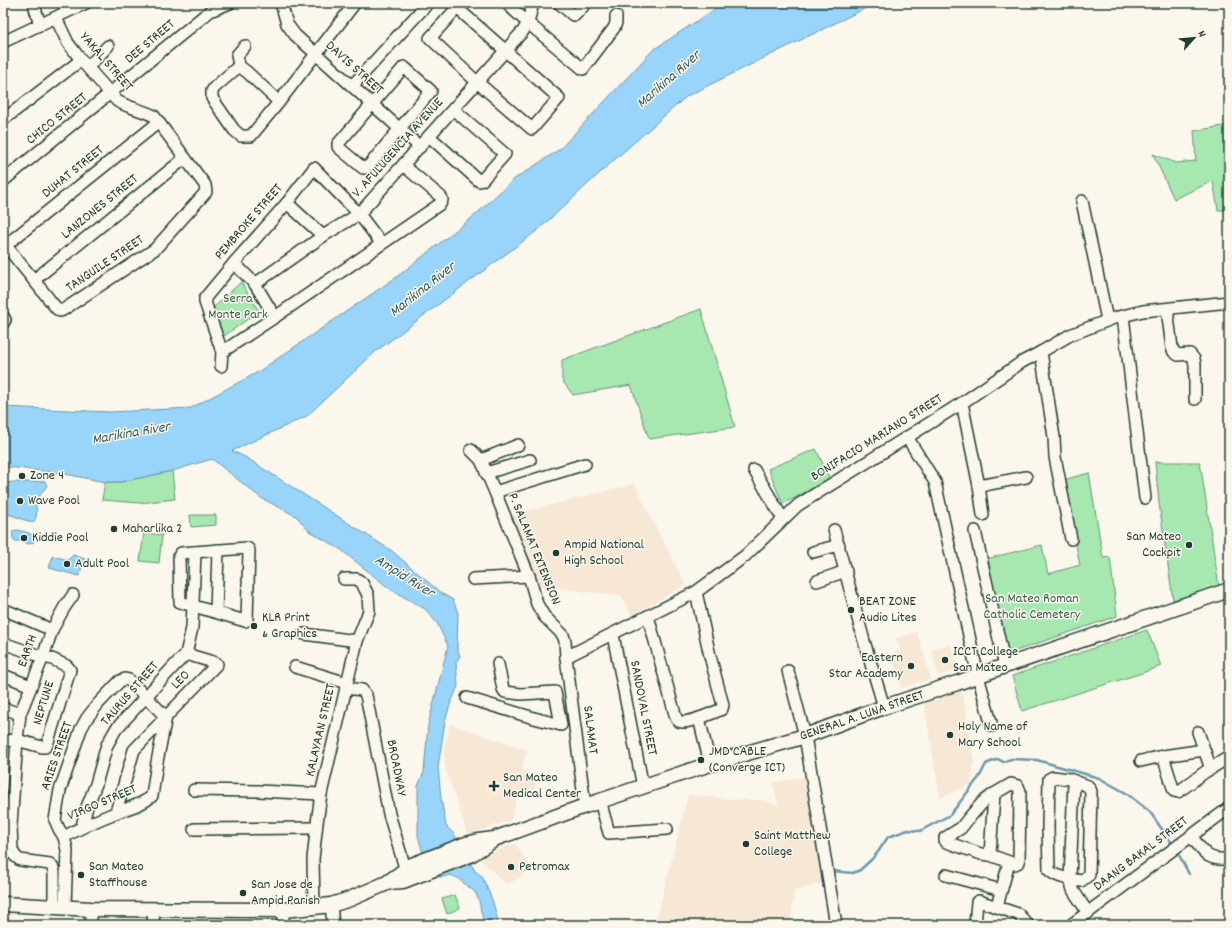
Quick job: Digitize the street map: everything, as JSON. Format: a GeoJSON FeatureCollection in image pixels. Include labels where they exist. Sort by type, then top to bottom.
{"type":"FeatureCollection","features":[{"type":"Feature","properties":{"kind":"main road","name":"GENERAL A. LUNA STREET"},"geometry":{"type":"LineString","coordinates":[[3,904],[91,909],[154,910],[283,910],[331,905],[350,899],[387,883],[403,880],[411,869],[468,849],[479,841],[494,839],[585,806],[710,764],[756,752],[805,736],[884,707],[1229,590]]}},
{"type":"Feature","properties":{"kind":"street"},"geometry":{"type":"LineString","coordinates":[[35,3],[40,25]]}},
{"type":"Feature","properties":{"kind":"street"},"geometry":{"type":"LineString","coordinates":[[3,42],[86,3]]}},
{"type":"Feature","properties":{"kind":"street","name":"DEE STREET"},"geometry":{"type":"LineString","coordinates":[[110,94],[210,11],[230,3]]}},
{"type":"Feature","properties":{"kind":"street","name":"DAVIS STREET"},"geometry":{"type":"LineString","coordinates":[[281,3],[284,18],[290,30],[420,147]]}},
{"type":"Feature","properties":{"kind":"street"},"geometry":{"type":"LineString","coordinates":[[352,86],[428,3]]}},
{"type":"Feature","properties":{"kind":"street"},"geometry":{"type":"LineString","coordinates":[[506,3],[583,69],[614,28],[616,16]]}},
{"type":"Feature","properties":{"kind":"street","name":"V. AFULUGENCIA AVENUE"},"geometry":{"type":"LineString","coordinates":[[255,284],[323,236],[359,214],[523,31],[528,23],[533,3]]}},
{"type":"Feature","properties":{"kind":"street"},"geometry":{"type":"LineString","coordinates":[[559,3],[573,15],[576,15],[586,3]]}},
{"type":"Feature","properties":{"kind":"street"},"geometry":{"type":"LineString","coordinates":[[239,66],[215,87],[212,91],[212,98],[234,130],[241,136],[251,136],[316,54],[350,6]]}},
{"type":"Feature","properties":{"kind":"street"},"geometry":{"type":"LineString","coordinates":[[457,8],[505,51],[559,98],[532,129],[477,82],[430,38],[457,8]]}},
{"type":"Feature","properties":{"kind":"street","name":"YAKAL STREET"},"geometry":{"type":"LineString","coordinates":[[56,18],[68,43],[110,94],[117,101],[154,116],[205,185]]}},
{"type":"Feature","properties":{"kind":"street"},"geometry":{"type":"LineString","coordinates":[[3,120],[108,46]]}},
{"type":"Feature","properties":{"kind":"street"},"geometry":{"type":"LineString","coordinates":[[245,46],[237,55],[239,66],[279,102]]}},
{"type":"Feature","properties":{"kind":"street"},"geometry":{"type":"LineString","coordinates":[[404,67],[431,91],[400,129],[365,169],[338,147],[338,144],[404,67]]}},
{"type":"Feature","properties":{"kind":"street","name":"CHICO STREET"},"geometry":{"type":"LineString","coordinates":[[3,182],[110,94]]}},
{"type":"Feature","properties":{"kind":"street"},"geometry":{"type":"LineString","coordinates":[[429,136],[479,181],[482,180],[505,154],[453,109]]}},
{"type":"Feature","properties":{"kind":"street","name":"DUHAT STREET"},"geometry":{"type":"LineString","coordinates":[[5,244],[159,122]]}},
{"type":"Feature","properties":{"kind":"street","name":"LANZONES STREET"},"geometry":{"type":"LineString","coordinates":[[34,280],[185,158]]}},
{"type":"Feature","properties":{"kind":"street"},"geometry":{"type":"LineString","coordinates":[[221,366],[222,352],[440,204],[442,200],[441,197],[403,165]]}},
{"type":"Feature","properties":{"kind":"street","name":"PEMBROKE STREET"},"geometry":{"type":"LineString","coordinates":[[222,352],[205,302],[206,296],[287,203],[314,168],[359,214]]}},
{"type":"Feature","properties":{"kind":"street","name":"TANGUILE STREET"},"geometry":{"type":"LineString","coordinates":[[34,280],[57,309],[60,311],[63,310],[155,250],[203,197],[206,192],[205,185]]}},
{"type":"Feature","properties":{"kind":"street"},"geometry":{"type":"LineString","coordinates":[[1082,201],[1107,320]]}},
{"type":"Feature","properties":{"kind":"street"},"geometry":{"type":"LineString","coordinates":[[287,203],[323,236]]}},
{"type":"Feature","properties":{"kind":"street"},"geometry":{"type":"LineString","coordinates":[[359,214],[381,243]]}},
{"type":"Feature","properties":{"kind":"street"},"geometry":{"type":"LineString","coordinates":[[5,244],[34,280]]}},
{"type":"Feature","properties":{"kind":"street"},"geometry":{"type":"LineString","coordinates":[[234,263],[255,284],[275,317]]}},
{"type":"Feature","properties":{"kind":"street","name":"BONIFACIO MARIANO STREET"},"geometry":{"type":"LineString","coordinates":[[566,657],[696,592],[745,556],[798,505],[962,403],[1022,362],[1070,335],[1107,320],[1123,316],[1143,312],[1229,302]]}},
{"type":"Feature","properties":{"kind":"street"},"geometry":{"type":"LineString","coordinates":[[1167,309],[1172,348],[1174,352],[1178,355],[1190,354],[1194,359],[1195,399]]}},
{"type":"Feature","properties":{"kind":"street"},"geometry":{"type":"LineString","coordinates":[[1123,316],[1145,498]]}},
{"type":"Feature","properties":{"kind":"street"},"geometry":{"type":"LineString","coordinates":[[1042,352],[1054,437],[1055,457],[1071,539]]}},
{"type":"Feature","properties":{"kind":"street"},"geometry":{"type":"LineString","coordinates":[[962,403],[979,486],[983,515]]}},
{"type":"Feature","properties":{"kind":"street"},"geometry":{"type":"LineString","coordinates":[[908,437],[935,482],[978,676],[992,726]]}},
{"type":"Feature","properties":{"kind":"street"},"geometry":{"type":"LineString","coordinates":[[471,450],[481,460],[518,445]]}},
{"type":"Feature","properties":{"kind":"street","name":"P. SALAMAT EXTENSION"},"geometry":{"type":"LineString","coordinates":[[481,460],[529,576],[537,604],[544,616],[563,635],[565,640],[566,657]]}},
{"type":"Feature","properties":{"kind":"street"},"geometry":{"type":"LineString","coordinates":[[486,472],[530,460]]}},
{"type":"Feature","properties":{"kind":"street"},"geometry":{"type":"LineString","coordinates":[[495,492],[585,464]]}},
{"type":"Feature","properties":{"kind":"street"},"geometry":{"type":"LineString","coordinates":[[754,470],[783,519]]}},
{"type":"Feature","properties":{"kind":"street"},"geometry":{"type":"LineString","coordinates":[[979,486],[1026,477]]}},
{"type":"Feature","properties":{"kind":"street"},"geometry":{"type":"LineString","coordinates":[[834,530],[864,641],[884,707]]}},
{"type":"Feature","properties":{"kind":"street"},"geometry":{"type":"LineString","coordinates":[[975,531],[1005,666]]}},
{"type":"Feature","properties":{"kind":"street"},"geometry":{"type":"LineString","coordinates":[[813,552],[839,545]]}},
{"type":"Feature","properties":{"kind":"street"},"geometry":{"type":"LineString","coordinates":[[247,548],[249,550],[248,618],[245,621],[182,603],[180,600],[179,556],[181,553],[218,550],[247,548]]}},
{"type":"Feature","properties":{"kind":"street"},"geometry":{"type":"LineString","coordinates":[[216,612],[218,550]]}},
{"type":"Feature","properties":{"kind":"street"},"geometry":{"type":"LineString","coordinates":[[186,654],[192,628],[194,606],[195,552]]}},
{"type":"Feature","properties":{"kind":"street"},"geometry":{"type":"LineString","coordinates":[[817,581],[846,571]]}},
{"type":"Feature","properties":{"kind":"street"},"geometry":{"type":"LineString","coordinates":[[473,579],[529,576]]}},
{"type":"Feature","properties":{"kind":"street","name":"KALAYAAN STREET"},"geometry":{"type":"LineString","coordinates":[[314,907],[313,859],[316,828],[322,794],[357,641],[369,611],[368,595],[362,583],[357,579],[344,578]]}},
{"type":"Feature","properties":{"kind":"street"},"geometry":{"type":"LineString","coordinates":[[648,616],[678,721],[682,722],[698,718],[722,709],[724,705],[710,656],[696,592]]}},
{"type":"Feature","properties":{"kind":"street","name":"EARTH"},"geometry":{"type":"LineString","coordinates":[[60,907],[53,868],[50,864],[20,860],[15,856],[12,850],[7,825],[20,714],[43,657],[52,630],[64,608],[73,596]]}},
{"type":"Feature","properties":{"kind":"street"},"geometry":{"type":"LineString","coordinates":[[3,609],[52,630]]}},
{"type":"Feature","properties":{"kind":"street"},"geometry":{"type":"LineString","coordinates":[[304,634],[357,641]]}},
{"type":"Feature","properties":{"kind":"street","name":"SANDOVAL STREET"},"geometry":{"type":"LineString","coordinates":[[613,634],[643,787]]}},
{"type":"Feature","properties":{"kind":"street"},"geometry":{"type":"LineString","coordinates":[[3,643],[43,657]]}},
{"type":"Feature","properties":{"kind":"street","name":"LEO"},"geometry":{"type":"LineString","coordinates":[[116,812],[134,750],[217,664],[186,654]]}},
{"type":"Feature","properties":{"kind":"street","name":"TAURUS STREET"},"geometry":{"type":"LineString","coordinates":[[82,826],[107,745],[116,729],[186,654]]}},
{"type":"Feature","properties":{"kind":"street","name":"NEPTUNE"},"geometry":{"type":"LineString","coordinates":[[16,740],[42,747],[47,745],[70,670],[67,666],[43,657]]}},
{"type":"Feature","properties":{"kind":"street","name":"SALAMAT"},"geometry":{"type":"LineString","coordinates":[[566,657],[585,806]]}},
{"type":"Feature","properties":{"kind":"street"},"geometry":{"type":"LineString","coordinates":[[498,664],[503,689],[505,692],[521,694],[555,692],[561,725]]}},
{"type":"Feature","properties":{"kind":"street","name":"BROADWAY"},"geometry":{"type":"LineString","coordinates":[[295,667],[362,690],[366,695],[390,814],[411,869]]}},
{"type":"Feature","properties":{"kind":"street"},"geometry":{"type":"LineString","coordinates":[[788,671],[805,736],[836,925]]}},
{"type":"Feature","properties":{"kind":"street"},"geometry":{"type":"LineString","coordinates":[[3,675],[31,686]]}},
{"type":"Feature","properties":{"kind":"street","name":"ARIES STREET"},"geometry":{"type":"LineString","coordinates":[[64,837],[56,825],[55,815],[64,778],[86,718],[120,681],[125,679],[129,680],[146,697]]}},
{"type":"Feature","properties":{"kind":"street"},"geometry":{"type":"LineString","coordinates":[[146,697],[166,717]]}},
{"type":"Feature","properties":{"kind":"street"},"geometry":{"type":"LineString","coordinates":[[467,698],[561,725],[574,724]]}},
{"type":"Feature","properties":{"kind":"street"},"geometry":{"type":"LineString","coordinates":[[3,708],[20,714]]}},
{"type":"Feature","properties":{"kind":"street","name":"VIRGO STREET"},"geometry":{"type":"LineString","coordinates":[[64,837],[82,826],[146,802],[152,796],[166,717]]}},
{"type":"Feature","properties":{"kind":"street"},"geometry":{"type":"LineString","coordinates":[[698,718],[710,764]]}},
{"type":"Feature","properties":{"kind":"street"},"geometry":{"type":"LineString","coordinates":[[1198,732],[1211,769]]}},
{"type":"Feature","properties":{"kind":"street"},"geometry":{"type":"LineString","coordinates":[[3,741],[16,740]]}},
{"type":"Feature","properties":{"kind":"street"},"geometry":{"type":"LineString","coordinates":[[1141,761],[1204,750]]}},
{"type":"Feature","properties":{"kind":"street"},"geometry":{"type":"LineString","coordinates":[[1163,756],[1174,791],[1176,792],[1229,758]]}},
{"type":"Feature","properties":{"kind":"street"},"geometry":{"type":"LineString","coordinates":[[1053,777],[1068,779],[1088,786],[1091,791],[1089,875],[1081,881],[1070,879],[1056,875],[1049,870],[1049,780],[1053,777]]}},
{"type":"Feature","properties":{"kind":"street"},"geometry":{"type":"LineString","coordinates":[[1074,781],[1070,879],[1073,890],[1088,913]]}},
{"type":"Feature","properties":{"kind":"street"},"geometry":{"type":"LineString","coordinates":[[1011,784],[1018,786],[1020,791],[1019,862],[1015,864],[946,842],[945,840],[945,838],[961,828],[983,802],[994,794],[1011,784]]}},
{"type":"Feature","properties":{"kind":"street"},"geometry":{"type":"LineString","coordinates":[[194,790],[322,794]]}},
{"type":"Feature","properties":{"kind":"street"},"geometry":{"type":"LineString","coordinates":[[990,855],[994,794]]}},
{"type":"Feature","properties":{"kind":"street"},"geometry":{"type":"LineString","coordinates":[[600,801],[609,833],[667,829]]}},
{"type":"Feature","properties":{"kind":"street","name":"DAANG BAKAL STREET"},"geometry":{"type":"LineString","coordinates":[[1071,925],[1229,808]]}},
{"type":"Feature","properties":{"kind":"street"},"geometry":{"type":"LineString","coordinates":[[194,829],[316,828]]}},
{"type":"Feature","properties":{"kind":"street"},"geometry":{"type":"LineString","coordinates":[[1191,836],[1211,858],[1219,860],[1229,859]]}},
{"type":"Feature","properties":{"kind":"street"},"geometry":{"type":"LineString","coordinates":[[60,907],[67,850],[64,837]]}},
{"type":"Feature","properties":{"kind":"street"},"geometry":{"type":"LineString","coordinates":[[997,906],[1009,863]]}},
{"type":"Feature","properties":{"kind":"street"},"geometry":{"type":"LineString","coordinates":[[946,875],[1001,890]]}},
{"type":"Feature","properties":{"kind":"street"},"geometry":{"type":"LineString","coordinates":[[975,925],[978,901],[1018,914],[1024,923]]}},
{"type":"Feature","properties":{"kind":"street"},"geometry":{"type":"LineString","coordinates":[[331,905],[333,925]]}},
{"type":"Feature","properties":{"kind":"street"},"geometry":{"type":"LineString","coordinates":[[91,909],[91,925]]}},
{"type":"Feature","properties":{"kind":"street"},"geometry":{"type":"LineString","coordinates":[[153,925],[154,910]]}},
{"type":"Feature","properties":{"kind":"street"},"geometry":{"type":"LineString","coordinates":[[283,910],[283,925]]}},
{"type":"Feature","properties":{"kind":"shaded area"},"geometry":{"type":"Polygon","coordinates":[[[635,484],[652,520],[686,584],[632,616],[621,596],[532,585],[507,516],[635,484]]]}},
{"type":"Feature","properties":{"kind":"shaded area","name":"Eastern Star Academy"},"geometry":{"type":"Polygon","coordinates":[[[917,632],[931,679],[901,688],[891,653],[900,650],[896,638],[917,632]]]}},
{"type":"Feature","properties":{"kind":"shaded area","name":"ICCT College San Mateo"},"geometry":{"type":"Polygon","coordinates":[[[951,644],[958,670],[938,676],[931,650],[951,644]]]}},
{"type":"Feature","properties":{"kind":"shaded area","name":"Holy Name of Mary School"},"geometry":{"type":"Polygon","coordinates":[[[961,691],[966,709],[974,762],[971,784],[940,798],[924,702],[961,691]]]}},
{"type":"Feature","properties":{"kind":"shaded area","name":"San Mateo Medical Center"},"geometry":{"type":"Polygon","coordinates":[[[450,724],[527,750],[522,769],[537,779],[533,796],[518,793],[511,820],[468,835],[445,767],[444,748],[450,724]]]}},
{"type":"Feature","properties":{"kind":"shaded area","name":"Saint Matthew College"},"geometry":{"type":"Polygon","coordinates":[[[807,776],[823,883],[794,891],[790,925],[655,925],[688,795],[740,800],[761,800],[778,805],[773,783],[807,776]]]}},
{"type":"Feature","properties":{"kind":"shaded area"},"geometry":{"type":"Polygon","coordinates":[[[515,843],[532,869],[507,885],[479,858],[515,843]]]}},
{"type":"Feature","properties":{"kind":"shaded area"},"geometry":{"type":"Polygon","coordinates":[[[3,911],[11,912],[12,925],[3,925],[3,911]]]}},
{"type":"Feature","properties":{"kind":"green space"},"geometry":{"type":"Polygon","coordinates":[[[1229,125],[1229,212],[1226,210],[1218,210],[1213,181],[1174,199],[1153,154],[1176,163],[1196,161],[1194,131],[1229,125]]]}},
{"type":"Feature","properties":{"kind":"green space","name":"Serra Monte Park"},"geometry":{"type":"Polygon","coordinates":[[[241,282],[259,311],[224,336],[212,309],[241,282]]]}},
{"type":"Feature","properties":{"kind":"green space"},"geometry":{"type":"Polygon","coordinates":[[[701,309],[735,427],[649,439],[631,385],[573,395],[562,380],[562,360],[701,309]]]}},
{"type":"Feature","properties":{"kind":"green space"},"geometry":{"type":"Polygon","coordinates":[[[816,449],[830,479],[783,504],[768,469],[816,449]]]}},
{"type":"Feature","properties":{"kind":"green space","name":"San Mateo Cockpit"},"geometry":{"type":"Polygon","coordinates":[[[1155,462],[1200,462],[1219,587],[1173,600],[1159,503],[1155,462]]]}},
{"type":"Feature","properties":{"kind":"green space"},"geometry":{"type":"Polygon","coordinates":[[[172,471],[175,499],[140,503],[102,500],[105,482],[121,482],[172,471]]]}},
{"type":"Feature","properties":{"kind":"green space","name":"San Mateo Roman Catholic Cemetery"},"geometry":{"type":"Polygon","coordinates":[[[1089,473],[1103,558],[1110,557],[1117,616],[1007,654],[982,560],[1042,545],[1048,574],[1080,565],[1063,480],[1089,473]]]}},
{"type":"Feature","properties":{"kind":"green space"},"geometry":{"type":"Polygon","coordinates":[[[190,515],[216,515],[216,525],[191,527],[190,515]]]}},
{"type":"Feature","properties":{"kind":"green space"},"geometry":{"type":"Polygon","coordinates":[[[144,533],[162,535],[159,563],[140,561],[144,533]]]}},
{"type":"Feature","properties":{"kind":"green space","name":"San Mateo Roman Catholic Cemetery"},"geometry":{"type":"Polygon","coordinates":[[[1147,630],[1161,666],[1022,711],[1012,676],[1147,630]]]}},
{"type":"Feature","properties":{"kind":"green space"},"geometry":{"type":"Polygon","coordinates":[[[455,895],[460,908],[447,914],[442,899],[455,895]]]}},
{"type":"Feature","properties":{"kind":"water"},"geometry":{"type":"Polygon","coordinates":[[[724,3],[876,3],[687,96],[538,230],[375,352],[307,416],[232,451],[245,457],[392,551],[441,593],[453,600],[458,613],[457,648],[460,656],[456,662],[458,686],[445,721],[438,767],[446,826],[454,834],[475,871],[482,876],[493,902],[498,925],[484,925],[479,901],[475,892],[456,877],[450,875],[443,877],[430,877],[418,836],[418,786],[424,772],[428,725],[448,646],[437,623],[425,609],[390,589],[340,549],[309,531],[296,516],[261,498],[212,459],[172,471],[121,482],[105,482],[60,473],[3,467],[3,407],[110,412],[191,408],[258,372],[398,276],[474,216],[513,180],[560,149],[653,50],[724,3]]]}},
{"type":"Feature","properties":{"kind":"water","name":"Wave Pool"},"geometry":{"type":"Polygon","coordinates":[[[45,481],[47,486],[41,493],[36,505],[37,514],[33,523],[3,512],[3,483],[45,481]]]}},
{"type":"Feature","properties":{"kind":"water","name":"Kiddie Pool"},"geometry":{"type":"Polygon","coordinates":[[[18,530],[32,535],[35,540],[34,542],[28,544],[23,541],[15,541],[12,536],[13,531],[18,530]]]}},
{"type":"Feature","properties":{"kind":"water","name":"Adult Pool"},"geometry":{"type":"Polygon","coordinates":[[[73,555],[85,559],[79,576],[49,568],[53,556],[68,560],[73,555]]]}},
{"type":"Feature","properties":{"kind":"waterway"},"geometry":{"type":"LineString","coordinates":[[832,871],[853,873],[860,870],[878,852],[888,837],[908,830],[920,831],[950,815],[980,776],[986,764],[998,759],[1003,762],[1011,759],[1037,760],[1099,778],[1126,793],[1150,812],[1173,845]]}},
{"type":"Feature","properties":{"kind":"waterway"},"geometry":{"type":"LineString","coordinates":[[1177,851],[1189,874]]}},
{"type":"Feature","properties":{"kind":"place","name":"Zone 4"},"geometry":{"type":"Point","coordinates":[22,476]}},
{"type":"Feature","properties":{"kind":"place","name":"Wave Pool"},"geometry":{"type":"Point","coordinates":[20,501]}},
{"type":"Feature","properties":{"kind":"place","name":"Maharlika 2"},"geometry":{"type":"Point","coordinates":[114,529]}},
{"type":"Feature","properties":{"kind":"place","name":"Kiddie Pool"},"geometry":{"type":"Point","coordinates":[24,538]}},
{"type":"Feature","properties":{"kind":"place","name":"San Mateo Cockpit"},"geometry":{"type":"Point","coordinates":[1189,545]}},
{"type":"Feature","properties":{"kind":"place","name":"Ampid National High School"},"geometry":{"type":"Point","coordinates":[556,553]}},
{"type":"Feature","properties":{"kind":"place","name":"Adult Pool"},"geometry":{"type":"Point","coordinates":[67,564]}},
{"type":"Feature","properties":{"kind":"place","name":"BEAT ZONE Audio Lites"},"geometry":{"type":"Point","coordinates":[851,610]}},
{"type":"Feature","properties":{"kind":"place","name":"KLR Print & Graphics"},"geometry":{"type":"Point","coordinates":[254,626]}},
{"type":"Feature","properties":{"kind":"place","name":"ICCT College San Mateo"},"geometry":{"type":"Point","coordinates":[945,660]}},
{"type":"Feature","properties":{"kind":"place","name":"Eastern Star Academy"},"geometry":{"type":"Point","coordinates":[911,666]}},
{"type":"Feature","properties":{"kind":"place","name":"Holy Name of Mary School"},"geometry":{"type":"Point","coordinates":[950,735]}},
{"type":"Feature","properties":{"kind":"place","name":"JMD CABLE (Converge ICT)"},"geometry":{"type":"Point","coordinates":[701,760]}},
{"type":"Feature","properties":{"kind":"place","name":"San Mateo Medical Center"},"geometry":{"type":"Point","coordinates":[494,786]}},
{"type":"Feature","properties":{"kind":"place","name":"Saint Matthew College"},"geometry":{"type":"Point","coordinates":[746,844]}},
{"type":"Feature","properties":{"kind":"place","name":"Petromax"},"geometry":{"type":"Point","coordinates":[511,867]}},
{"type":"Feature","properties":{"kind":"place","name":"San Mateo Staffhouse"},"geometry":{"type":"Point","coordinates":[81,875]}},
{"type":"Feature","properties":{"kind":"place","name":"San Jose de Ampid Parish"},"geometry":{"type":"Point","coordinates":[243,893]}},
{"type":"Feature","properties":{"kind":"water label","name":"Marikina River"},"geometry":{"type":"Point","coordinates":[669,80]}},
{"type":"Feature","properties":{"kind":"water label","name":"Marikina River"},"geometry":{"type":"Point","coordinates":[423,290]}},
{"type":"Feature","properties":{"kind":"water label","name":"Marikina River"},"geometry":{"type":"Point","coordinates":[131,434]}},
{"type":"Feature","properties":{"kind":"water label","name":"Ampid River"},"geometry":{"type":"Point","coordinates":[404,577]}}]}
